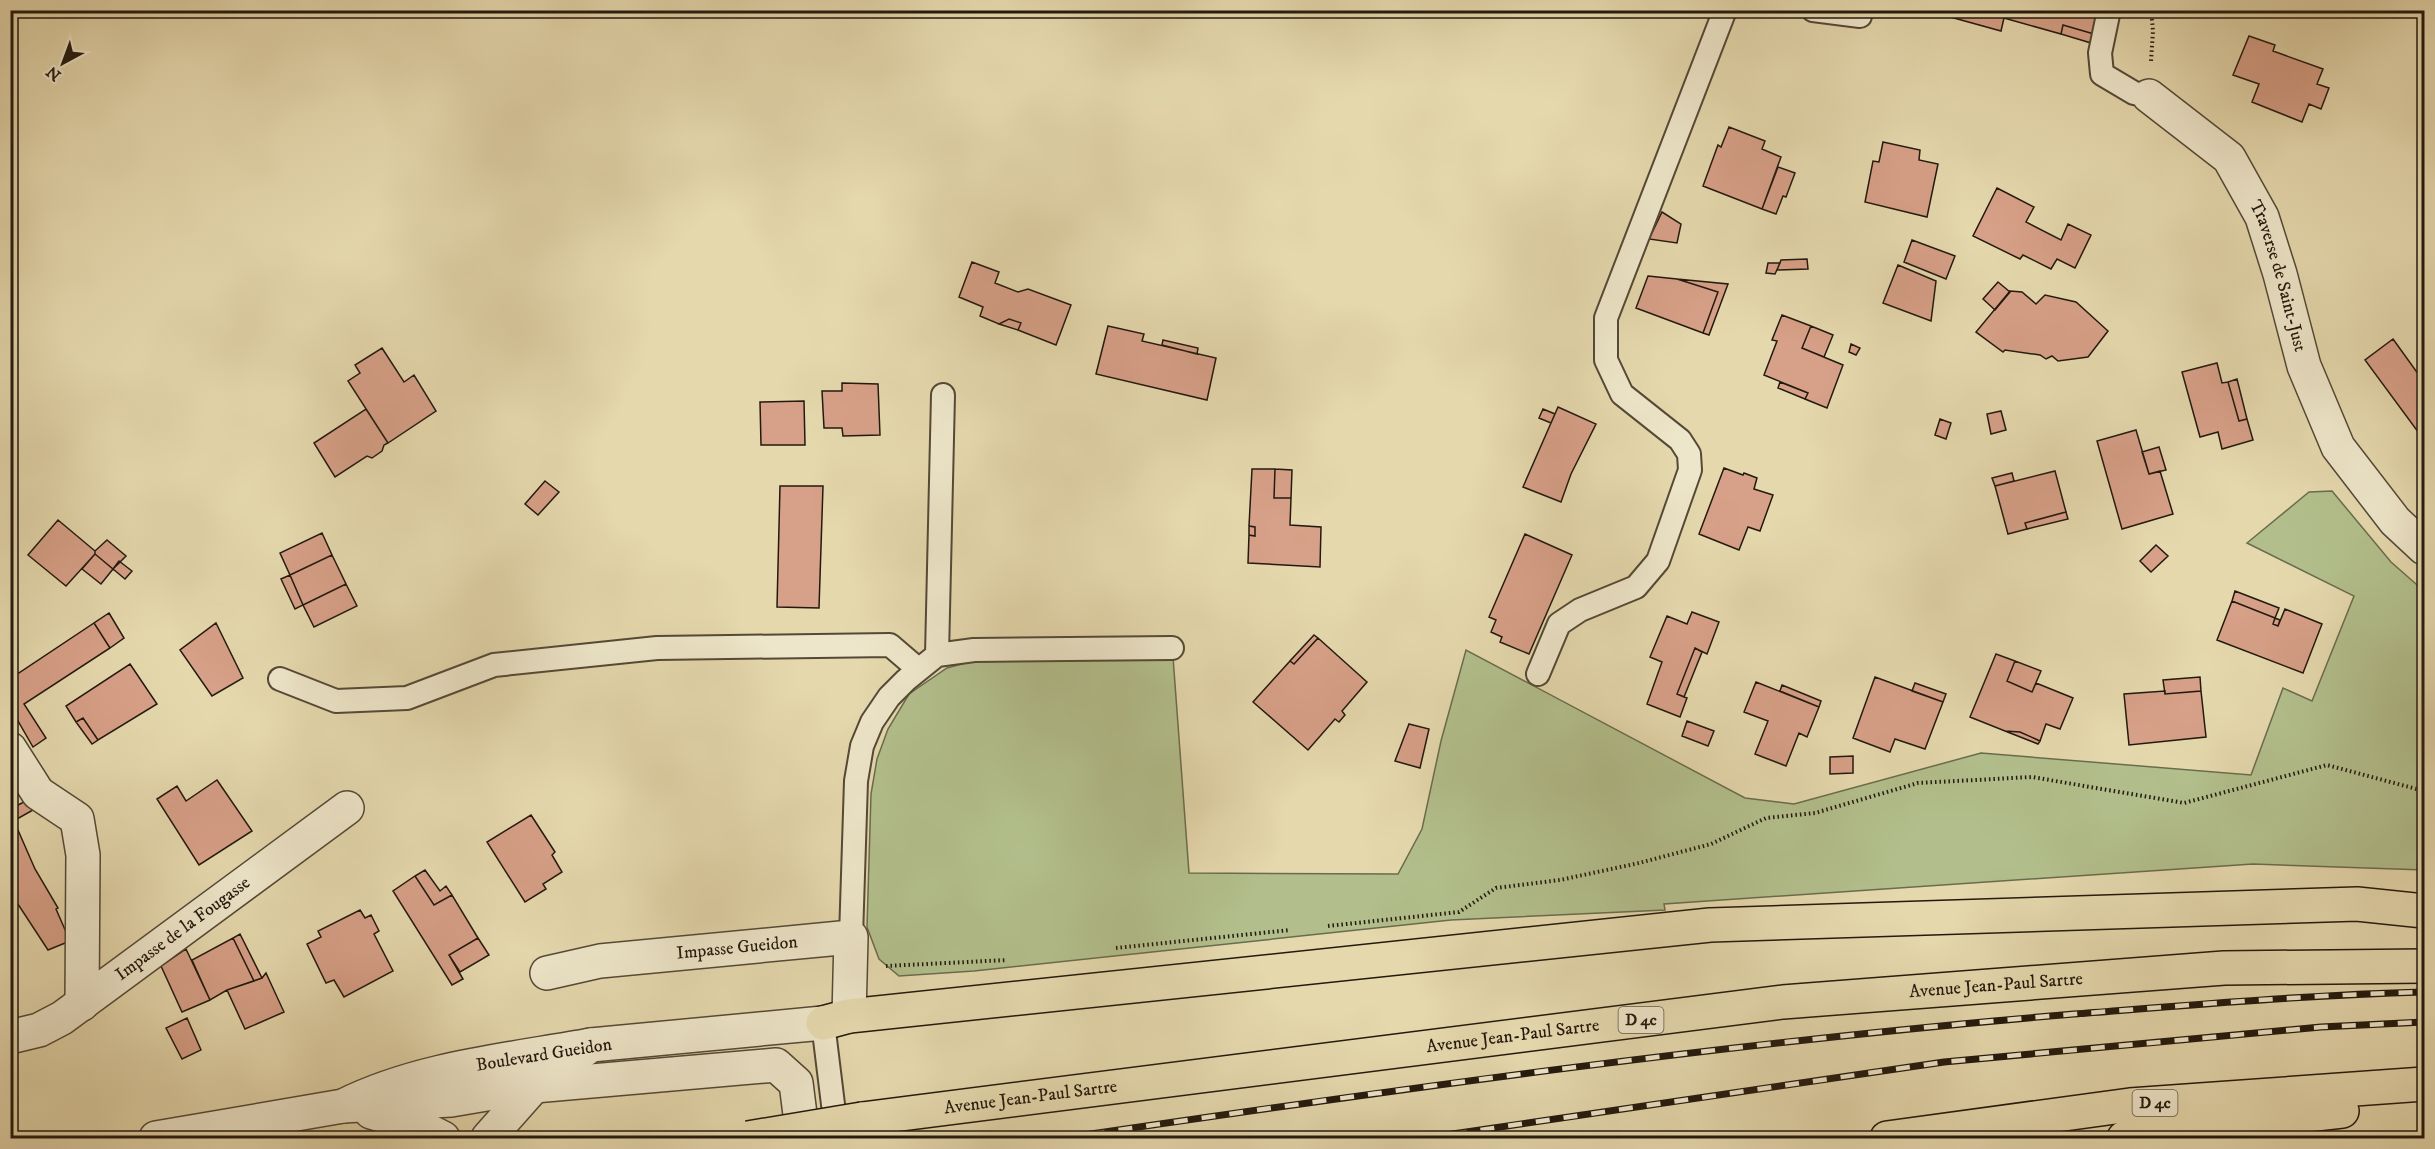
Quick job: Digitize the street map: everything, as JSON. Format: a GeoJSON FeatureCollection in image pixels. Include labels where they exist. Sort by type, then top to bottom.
{"type":"FeatureCollection","features":[{"type":"Feature","properties":{"kind":"highway"},"geometry":{"type":"LineString","coordinates":[[836,1019],[1710,925],[2357,904],[2424,911]]}},
{"type":"Feature","properties":{"kind":"highway","name":"Avenue Jean-Paul Sartre"},"geometry":{"type":"LineString","coordinates":[[748,1138],[850,1129],[1783,1002],[2224,968],[2424,966]]}},
{"type":"Feature","properties":{"kind":"highway","name":"D 4c"},"geometry":{"type":"LineString","coordinates":[[1887,1138],[2130,1105],[2424,1084]]}},
{"type":"Feature","properties":{"kind":"highway"},"geometry":{"type":"LineString","coordinates":[[2124,1138],[2424,1102]]}},
{"type":"Feature","properties":{"kind":"street","name":"Traverse de Saint-Just"},"geometry":{"type":"LineString","coordinates":[[2149,96],[2229,158],[2262,217],[2280,274],[2304,366],[2338,447],[2395,521],[2424,548]]}},
{"type":"Feature","properties":{"kind":"street"},"geometry":{"type":"LineString","coordinates":[[10,749],[38,793],[77,819],[83,855],[82,1004]]}},
{"type":"Feature","properties":{"kind":"street","name":"Impasse de la Fougasse"},"geometry":{"type":"LineString","coordinates":[[10,1038],[39,1030],[82,1004],[347,808]]}},
{"type":"Feature","properties":{"kind":"street","name":"Impasse Gueidon"},"geometry":{"type":"LineString","coordinates":[[547,973],[600,961],[851,937]]}},
{"type":"Feature","properties":{"kind":"street"},"geometry":{"type":"LineString","coordinates":[[836,1019],[851,937]]}},
{"type":"Feature","properties":{"kind":"street","name":"Boulevard Gueidon"},"geometry":{"type":"LineString","coordinates":[[156,1138],[343,1106],[363,1096],[454,1069],[591,1045],[836,1019]]}},
{"type":"Feature","properties":{"kind":"street"},"geometry":{"type":"LineString","coordinates":[[488,1138],[534,1086],[591,1045]]}},
{"type":"Feature","properties":{"kind":"street"},"geometry":{"type":"LineString","coordinates":[[343,1106],[451,1100],[534,1086],[776,1065],[796,1083],[803,1138]]}},
{"type":"Feature","properties":{"kind":"street"},"geometry":{"type":"LineString","coordinates":[[343,1106],[391,1116],[443,1138]]}},
{"type":"Feature","properties":{"kind":"lane"},"geometry":{"type":"LineString","coordinates":[[1538,674],[1560,624],[1580,610],[1636,587],[1658,561],[1690,470],[1689,454],[1680,440],[1622,394],[1606,360],[1606,318],[1725,10]]}},
{"type":"Feature","properties":{"kind":"lane"},"geometry":{"type":"LineString","coordinates":[[1813,10],[1860,16]]}},
{"type":"Feature","properties":{"kind":"lane"},"geometry":{"type":"LineString","coordinates":[[2109,10],[2100,53],[2102,74],[2134,93],[2149,96]]}},
{"type":"Feature","properties":{"kind":"lane"},"geometry":{"type":"LineString","coordinates":[[937,655],[943,395]]}},
{"type":"Feature","properties":{"kind":"lane"},"geometry":{"type":"LineString","coordinates":[[280,679],[336,701],[407,698],[494,665],[657,648],[890,645],[918,669]]}},
{"type":"Feature","properties":{"kind":"lane"},"geometry":{"type":"LineString","coordinates":[[851,937],[856,782],[862,746],[872,722],[889,697],[918,669],[937,655],[974,650],[1172,648]]}},
{"type":"Feature","properties":{"kind":"lane"},"geometry":{"type":"LineString","coordinates":[[836,1019],[850,1129]]}},
{"type":"Feature","properties":{"kind":"path"},"geometry":{"type":"LineString","coordinates":[[2149,96],[2153,31],[2151,10]]}},
{"type":"Feature","properties":{"kind":"path"},"geometry":{"type":"LineString","coordinates":[[1327,926],[1459,912],[1496,888],[1560,880],[1639,863],[1711,844],[1766,818],[1815,813],[1918,783],[2032,777],[2184,803],[2327,765],[2424,791]]}},
{"type":"Feature","properties":{"kind":"path"},"geometry":{"type":"LineString","coordinates":[[1109,949],[1293,930]]}},
{"type":"Feature","properties":{"kind":"path"},"geometry":{"type":"LineString","coordinates":[[911,965],[1010,960]]}},
{"type":"Feature","properties":{"kind":"green space"},"geometry":{"type":"Polygon","coordinates":[[[2332,491],[2391,562],[2424,591],[2424,870],[2253,864],[1664,904],[1665,910],[1451,920],[974,971],[899,976],[879,959],[867,927],[871,794],[877,759],[888,729],[909,694],[947,668],[980,659],[1173,657],[1189,873],[1398,874],[1422,829],[1441,741],[1466,650],[1745,798],[1794,804],[1981,753],[2251,775],[2283,688],[2312,701],[2354,596],[2247,543],[2309,492],[2332,491]]]}},
{"type":"Feature","properties":{"kind":"building"},"geometry":{"type":"Polygon","coordinates":[[[1925,10],[2100,10],[2094,34],[2063,25],[2061,34],[2004,18],[2001,31],[1925,10]]]}},
{"type":"Feature","properties":{"kind":"building"},"geometry":{"type":"Polygon","coordinates":[[[2063,25],[2094,34],[2091,43],[2061,34],[2063,25]]]}},
{"type":"Feature","properties":{"kind":"building"},"geometry":{"type":"Polygon","coordinates":[[[2249,36],[2275,45],[2273,51],[2323,69],[2317,84],[2329,88],[2321,109],[2309,104],[2302,122],[2252,102],[2259,84],[2233,75],[2249,36]]]}},
{"type":"Feature","properties":{"kind":"building"},"geometry":{"type":"Polygon","coordinates":[[[1729,127],[1765,141],[1762,149],[1781,157],[1762,209],[1703,186],[1718,145],[1721,147],[1729,127]]]}},
{"type":"Feature","properties":{"kind":"building"},"geometry":{"type":"Polygon","coordinates":[[[1883,142],[1920,150],[1919,160],[1938,164],[1927,217],[1865,202],[1873,161],[1879,162],[1883,142]]]}},
{"type":"Feature","properties":{"kind":"building"},"geometry":{"type":"Polygon","coordinates":[[[1778,167],[1795,173],[1786,197],[1783,196],[1776,214],[1762,209],[1778,167]]]}},
{"type":"Feature","properties":{"kind":"building"},"geometry":{"type":"Polygon","coordinates":[[[1997,188],[2034,207],[2026,222],[2061,240],[2068,224],[2091,235],[2075,268],[2057,259],[2051,269],[2023,255],[2020,259],[1973,236],[1997,188]]]}},
{"type":"Feature","properties":{"kind":"building"},"geometry":{"type":"Polygon","coordinates":[[[1662,212],[1681,224],[1677,243],[1649,239],[1662,212]]]}},
{"type":"Feature","properties":{"kind":"building"},"geometry":{"type":"Polygon","coordinates":[[[1912,240],[1955,256],[1946,279],[1904,262],[1912,240]]]}},
{"type":"Feature","properties":{"kind":"building"},"geometry":{"type":"Polygon","coordinates":[[[1807,259],[1808,269],[1777,270],[1781,260],[1807,259]]]}},
{"type":"Feature","properties":{"kind":"building"},"geometry":{"type":"Polygon","coordinates":[[[972,262],[999,272],[995,283],[1018,292],[1028,289],[1071,305],[1056,345],[1018,330],[1021,323],[1009,319],[999,324],[980,316],[983,307],[959,297],[972,262]]]}},
{"type":"Feature","properties":{"kind":"building"},"geometry":{"type":"Polygon","coordinates":[[[1768,263],[1780,263],[1775,274],[1766,273],[1768,263]]]}},
{"type":"Feature","properties":{"kind":"building"},"geometry":{"type":"Polygon","coordinates":[[[1898,265],[1936,281],[1931,321],[1883,303],[1898,265]]]}},
{"type":"Feature","properties":{"kind":"building"},"geometry":{"type":"Polygon","coordinates":[[[1648,276],[1677,279],[1718,292],[1703,333],[1636,308],[1648,276]]]}},
{"type":"Feature","properties":{"kind":"building"},"geometry":{"type":"Polygon","coordinates":[[[1677,279],[1728,284],[1709,335],[1703,333],[1718,292],[1677,279]]]}},
{"type":"Feature","properties":{"kind":"building"},"geometry":{"type":"Polygon","coordinates":[[[1998,282],[2010,292],[1995,310],[1983,299],[1998,282]]]}},
{"type":"Feature","properties":{"kind":"building"},"geometry":{"type":"Polygon","coordinates":[[[2010,291],[2022,292],[2036,304],[2045,295],[2076,302],[2108,331],[2088,357],[2058,361],[2052,356],[2046,359],[2040,355],[2005,350],[2003,352],[1976,332],[2010,291]]]}},
{"type":"Feature","properties":{"kind":"building"},"geometry":{"type":"Polygon","coordinates":[[[1782,315],[1811,326],[1802,348],[1843,365],[1827,408],[1805,399],[1808,393],[1764,375],[1777,341],[1772,340],[1782,315]]]}},
{"type":"Feature","properties":{"kind":"building"},"geometry":{"type":"Polygon","coordinates":[[[1009,319],[1021,323],[1018,330],[999,324],[1009,319]]]}},
{"type":"Feature","properties":{"kind":"building"},"geometry":{"type":"Polygon","coordinates":[[[1108,326],[1144,334],[1142,341],[1216,358],[1207,400],[1096,374],[1108,326]]]}},
{"type":"Feature","properties":{"kind":"building"},"geometry":{"type":"Polygon","coordinates":[[[1811,326],[1833,335],[1824,357],[1802,348],[1811,326]]]}},
{"type":"Feature","properties":{"kind":"building"},"geometry":{"type":"Polygon","coordinates":[[[2393,339],[2424,382],[2424,440],[2365,360],[2393,339]]]}},
{"type":"Feature","properties":{"kind":"building"},"geometry":{"type":"Polygon","coordinates":[[[1163,340],[1198,348],[1197,354],[1162,345],[1163,340]]]}},
{"type":"Feature","properties":{"kind":"building"},"geometry":{"type":"Polygon","coordinates":[[[1851,344],[1860,348],[1856,355],[1849,352],[1851,344]]]}},
{"type":"Feature","properties":{"kind":"building"},"geometry":{"type":"Polygon","coordinates":[[[382,348],[404,382],[414,375],[436,411],[388,443],[348,381],[360,373],[355,365],[382,348]]]}},
{"type":"Feature","properties":{"kind":"building"},"geometry":{"type":"Polygon","coordinates":[[[2217,363],[2222,383],[2228,382],[2239,421],[2247,419],[2253,440],[2222,449],[2218,432],[2200,437],[2182,372],[2217,363]]]}},
{"type":"Feature","properties":{"kind":"building"},"geometry":{"type":"Polygon","coordinates":[[[2237,379],[2247,419],[2239,421],[2228,382],[2237,379]]]}},
{"type":"Feature","properties":{"kind":"building"},"geometry":{"type":"Polygon","coordinates":[[[1780,382],[1808,393],[1805,399],[1778,388],[1780,382]]]}},
{"type":"Feature","properties":{"kind":"building"},"geometry":{"type":"Polygon","coordinates":[[[842,383],[878,384],[880,435],[843,436],[842,428],[824,428],[822,391],[842,391],[842,383]]]}},
{"type":"Feature","properties":{"kind":"building"},"geometry":{"type":"Polygon","coordinates":[[[804,401],[805,445],[761,445],[760,402],[804,401]]]}},
{"type":"Feature","properties":{"kind":"building"},"geometry":{"type":"Polygon","coordinates":[[[1558,407],[1596,424],[1571,474],[1561,502],[1523,487],[1558,407]]]}},
{"type":"Feature","properties":{"kind":"building"},"geometry":{"type":"Polygon","coordinates":[[[366,409],[388,443],[372,458],[367,456],[335,477],[314,443],[366,409]]]}},
{"type":"Feature","properties":{"kind":"building"},"geometry":{"type":"Polygon","coordinates":[[[1543,409],[1555,414],[1551,423],[1539,418],[1543,409]]]}},
{"type":"Feature","properties":{"kind":"building"},"geometry":{"type":"Polygon","coordinates":[[[2001,411],[2006,430],[1991,434],[1987,414],[2001,411]]]}},
{"type":"Feature","properties":{"kind":"building"},"geometry":{"type":"Polygon","coordinates":[[[1940,419],[1951,423],[1946,439],[1935,435],[1940,419]]]}},
{"type":"Feature","properties":{"kind":"building"},"geometry":{"type":"Polygon","coordinates":[[[2136,430],[2149,474],[2160,471],[2173,514],[2122,529],[2097,441],[2136,430]]]}},
{"type":"Feature","properties":{"kind":"building"},"geometry":{"type":"Polygon","coordinates":[[[2159,447],[2166,470],[2149,474],[2142,452],[2159,447]]]}},
{"type":"Feature","properties":{"kind":"building"},"geometry":{"type":"Polygon","coordinates":[[[1724,468],[1757,478],[1754,489],[1773,495],[1760,531],[1748,527],[1739,550],[1699,534],[1724,468]]]}},
{"type":"Feature","properties":{"kind":"building"},"geometry":{"type":"Polygon","coordinates":[[[1252,469],[1275,469],[1274,498],[1291,498],[1290,525],[1321,527],[1320,567],[1248,563],[1249,535],[1255,536],[1255,527],[1249,526],[1252,469]]]}},
{"type":"Feature","properties":{"kind":"building"},"geometry":{"type":"Polygon","coordinates":[[[1275,469],[1292,470],[1291,498],[1274,498],[1275,469]]]}},
{"type":"Feature","properties":{"kind":"building"},"geometry":{"type":"Polygon","coordinates":[[[2055,471],[2066,512],[2025,523],[2027,529],[2008,534],[1995,486],[2055,471]]]}},
{"type":"Feature","properties":{"kind":"building"},"geometry":{"type":"Polygon","coordinates":[[[2012,473],[2014,481],[1995,486],[1992,478],[2012,473]]]}},
{"type":"Feature","properties":{"kind":"building"},"geometry":{"type":"Polygon","coordinates":[[[545,481],[559,492],[538,515],[525,504],[545,481]]]}},
{"type":"Feature","properties":{"kind":"building"},"geometry":{"type":"Polygon","coordinates":[[[780,486],[823,486],[819,608],[777,607],[780,486]]]}},
{"type":"Feature","properties":{"kind":"building"},"geometry":{"type":"Polygon","coordinates":[[[2066,512],[2068,519],[2027,529],[2025,523],[2066,512]]]}},
{"type":"Feature","properties":{"kind":"building"},"geometry":{"type":"Polygon","coordinates":[[[58,520],[95,551],[95,554],[66,586],[28,555],[58,520]]]}},
{"type":"Feature","properties":{"kind":"building"},"geometry":{"type":"Polygon","coordinates":[[[1249,526],[1255,527],[1255,536],[1249,535],[1249,526]]]}},
{"type":"Feature","properties":{"kind":"building"},"geometry":{"type":"Polygon","coordinates":[[[322,533],[332,555],[290,575],[280,553],[322,533]]]}},
{"type":"Feature","properties":{"kind":"building"},"geometry":{"type":"Polygon","coordinates":[[[1525,534],[1572,555],[1529,654],[1500,642],[1502,637],[1491,632],[1496,620],[1489,617],[1525,534]]]}},
{"type":"Feature","properties":{"kind":"building"},"geometry":{"type":"Polygon","coordinates":[[[107,540],[126,556],[113,569],[95,554],[95,551],[107,540]]]}},
{"type":"Feature","properties":{"kind":"building"},"geometry":{"type":"Polygon","coordinates":[[[2156,545],[2168,556],[2151,572],[2140,561],[2156,545]]]}},
{"type":"Feature","properties":{"kind":"building"},"geometry":{"type":"Polygon","coordinates":[[[95,554],[113,569],[101,584],[82,569],[95,554]]]}},
{"type":"Feature","properties":{"kind":"building"},"geometry":{"type":"Polygon","coordinates":[[[332,555],[346,584],[303,605],[290,575],[332,555]]]}},
{"type":"Feature","properties":{"kind":"building"},"geometry":{"type":"Polygon","coordinates":[[[119,561],[132,571],[125,579],[113,569],[119,561]]]}},
{"type":"Feature","properties":{"kind":"building"},"geometry":{"type":"Polygon","coordinates":[[[290,575],[303,605],[295,609],[281,579],[290,575]]]}},
{"type":"Feature","properties":{"kind":"building"},"geometry":{"type":"Polygon","coordinates":[[[346,584],[357,606],[314,627],[303,605],[346,584]]]}},
{"type":"Feature","properties":{"kind":"building"},"geometry":{"type":"Polygon","coordinates":[[[2235,591],[2279,608],[2275,618],[2232,601],[2235,591]]]}},
{"type":"Feature","properties":{"kind":"building"},"geometry":{"type":"Polygon","coordinates":[[[2232,601],[2275,618],[2273,624],[2278,626],[2285,609],[2322,624],[2303,673],[2217,640],[2232,601]]]}},
{"type":"Feature","properties":{"kind":"building"},"geometry":{"type":"Polygon","coordinates":[[[1692,612],[1719,622],[1707,654],[1695,648],[1677,694],[1687,698],[1680,717],[1647,704],[1662,662],[1650,657],[1667,616],[1687,624],[1692,612]]]}},
{"type":"Feature","properties":{"kind":"building"},"geometry":{"type":"Polygon","coordinates":[[[109,613],[124,638],[110,648],[94,623],[109,613]]]}},
{"type":"Feature","properties":{"kind":"building"},"geometry":{"type":"Polygon","coordinates":[[[2275,618],[2280,620],[2278,626],[2273,624],[2275,618]]]}},
{"type":"Feature","properties":{"kind":"building"},"geometry":{"type":"Polygon","coordinates":[[[94,623],[110,648],[24,704],[46,738],[33,747],[10,707],[10,679],[94,623]]]}},
{"type":"Feature","properties":{"kind":"building"},"geometry":{"type":"Polygon","coordinates":[[[216,623],[243,678],[212,696],[180,650],[216,623]]]}},
{"type":"Feature","properties":{"kind":"building"},"geometry":{"type":"Polygon","coordinates":[[[1314,635],[1318,638],[1294,664],[1290,661],[1314,635]]]}},
{"type":"Feature","properties":{"kind":"building"},"geometry":{"type":"Polygon","coordinates":[[[1318,638],[1367,682],[1342,711],[1345,715],[1339,722],[1335,719],[1308,750],[1253,702],[1290,661],[1294,664],[1318,638]]]}},
{"type":"Feature","properties":{"kind":"building"},"geometry":{"type":"Polygon","coordinates":[[[1695,648],[1702,652],[1684,697],[1677,694],[1695,648]]]}},
{"type":"Feature","properties":{"kind":"building"},"geometry":{"type":"Polygon","coordinates":[[[1996,654],[2015,661],[2007,681],[2032,692],[2036,683],[2073,698],[2060,729],[2046,724],[2040,741],[2020,732],[2005,731],[1970,717],[1996,654]]]}},
{"type":"Feature","properties":{"kind":"building"},"geometry":{"type":"Polygon","coordinates":[[[2015,661],[2041,671],[2032,692],[2007,681],[2015,661]]]}},
{"type":"Feature","properties":{"kind":"building"},"geometry":{"type":"Polygon","coordinates":[[[130,664],[157,704],[98,740],[83,718],[76,722],[66,706],[130,664]]]}},
{"type":"Feature","properties":{"kind":"building"},"geometry":{"type":"Polygon","coordinates":[[[1875,677],[1943,702],[1925,749],[1895,739],[1890,752],[1853,738],[1875,677]]]}},
{"type":"Feature","properties":{"kind":"building"},"geometry":{"type":"Polygon","coordinates":[[[2200,677],[2201,691],[2165,694],[2163,680],[2200,677]]]}},
{"type":"Feature","properties":{"kind":"building"},"geometry":{"type":"Polygon","coordinates":[[[1756,682],[1819,707],[1807,737],[1799,733],[1786,766],[1755,754],[1768,721],[1744,712],[1756,682]]]}},
{"type":"Feature","properties":{"kind":"building"},"geometry":{"type":"Polygon","coordinates":[[[1915,683],[1946,694],[1943,702],[1912,691],[1915,683]]]}},
{"type":"Feature","properties":{"kind":"building"},"geometry":{"type":"Polygon","coordinates":[[[1782,685],[1821,701],[1819,707],[1780,691],[1782,685]]]}},
{"type":"Feature","properties":{"kind":"building"},"geometry":{"type":"Polygon","coordinates":[[[2165,691],[2165,694],[2201,691],[2206,737],[2129,745],[2124,694],[2165,691]]]}},
{"type":"Feature","properties":{"kind":"building"},"geometry":{"type":"Polygon","coordinates":[[[83,718],[98,740],[92,744],[76,722],[83,718]]]}},
{"type":"Feature","properties":{"kind":"building"},"geometry":{"type":"Polygon","coordinates":[[[1687,721],[1714,731],[1708,746],[1682,736],[1687,721]]]}},
{"type":"Feature","properties":{"kind":"building"},"geometry":{"type":"Polygon","coordinates":[[[1409,724],[1429,729],[1420,768],[1395,761],[1409,724]]]}},
{"type":"Feature","properties":{"kind":"building"},"geometry":{"type":"Polygon","coordinates":[[[2005,731],[2020,732],[2040,741],[2038,744],[2005,731]]]}},
{"type":"Feature","properties":{"kind":"building"},"geometry":{"type":"Polygon","coordinates":[[[1853,756],[1853,773],[1830,774],[1830,757],[1853,756]]]}},
{"type":"Feature","properties":{"kind":"building"},"geometry":{"type":"Polygon","coordinates":[[[217,780],[252,831],[199,865],[157,799],[177,786],[186,801],[217,780]]]}},
{"type":"Feature","properties":{"kind":"building"},"geometry":{"type":"Polygon","coordinates":[[[13,796],[18,805],[26,801],[33,810],[10,823],[10,798],[13,796]]]}},
{"type":"Feature","properties":{"kind":"building"},"geometry":{"type":"Polygon","coordinates":[[[531,815],[555,852],[552,855],[562,872],[543,884],[546,889],[525,902],[487,842],[531,815]]]}},
{"type":"Feature","properties":{"kind":"building"},"geometry":{"type":"Polygon","coordinates":[[[14,821],[35,869],[58,908],[56,909],[70,941],[48,950],[10,892],[10,823],[14,821]]]}},
{"type":"Feature","properties":{"kind":"building"},"geometry":{"type":"Polygon","coordinates":[[[425,870],[440,891],[446,886],[452,895],[434,905],[415,876],[425,870]]]}},
{"type":"Feature","properties":{"kind":"building"},"geometry":{"type":"Polygon","coordinates":[[[415,876],[434,905],[452,895],[478,938],[449,955],[463,979],[452,985],[393,891],[415,876]]]}},
{"type":"Feature","properties":{"kind":"building"},"geometry":{"type":"Polygon","coordinates":[[[360,910],[365,918],[371,915],[379,931],[374,934],[393,971],[344,997],[334,980],[326,983],[307,944],[321,937],[318,931],[360,910]]]}},
{"type":"Feature","properties":{"kind":"building"},"geometry":{"type":"Polygon","coordinates":[[[240,934],[262,978],[254,981],[233,938],[240,934]]]}},
{"type":"Feature","properties":{"kind":"building"},"geometry":{"type":"Polygon","coordinates":[[[233,938],[254,981],[227,990],[210,1000],[192,960],[233,938]]]}},
{"type":"Feature","properties":{"kind":"building"},"geometry":{"type":"Polygon","coordinates":[[[478,938],[489,955],[460,972],[449,955],[478,938]]]}},
{"type":"Feature","properties":{"kind":"building"},"geometry":{"type":"Polygon","coordinates":[[[186,949],[210,1000],[182,1012],[161,966],[186,949]]]}},
{"type":"Feature","properties":{"kind":"building"},"geometry":{"type":"Polygon","coordinates":[[[266,973],[284,1012],[245,1029],[227,990],[262,978],[266,973]]]}},
{"type":"Feature","properties":{"kind":"building"},"geometry":{"type":"Polygon","coordinates":[[[187,1018],[201,1050],[182,1059],[166,1028],[187,1018]]]}},
{"type":"Feature","properties":{"kind":"railway"},"geometry":{"type":"LineString","coordinates":[[1063,1138],[1567,1068],[1820,1038],[2162,1007],[2424,992]]}},
{"type":"Feature","properties":{"kind":"railway"},"geometry":{"type":"LineString","coordinates":[[1425,1138],[1944,1062],[2321,1027],[2424,1022]]}}]}
